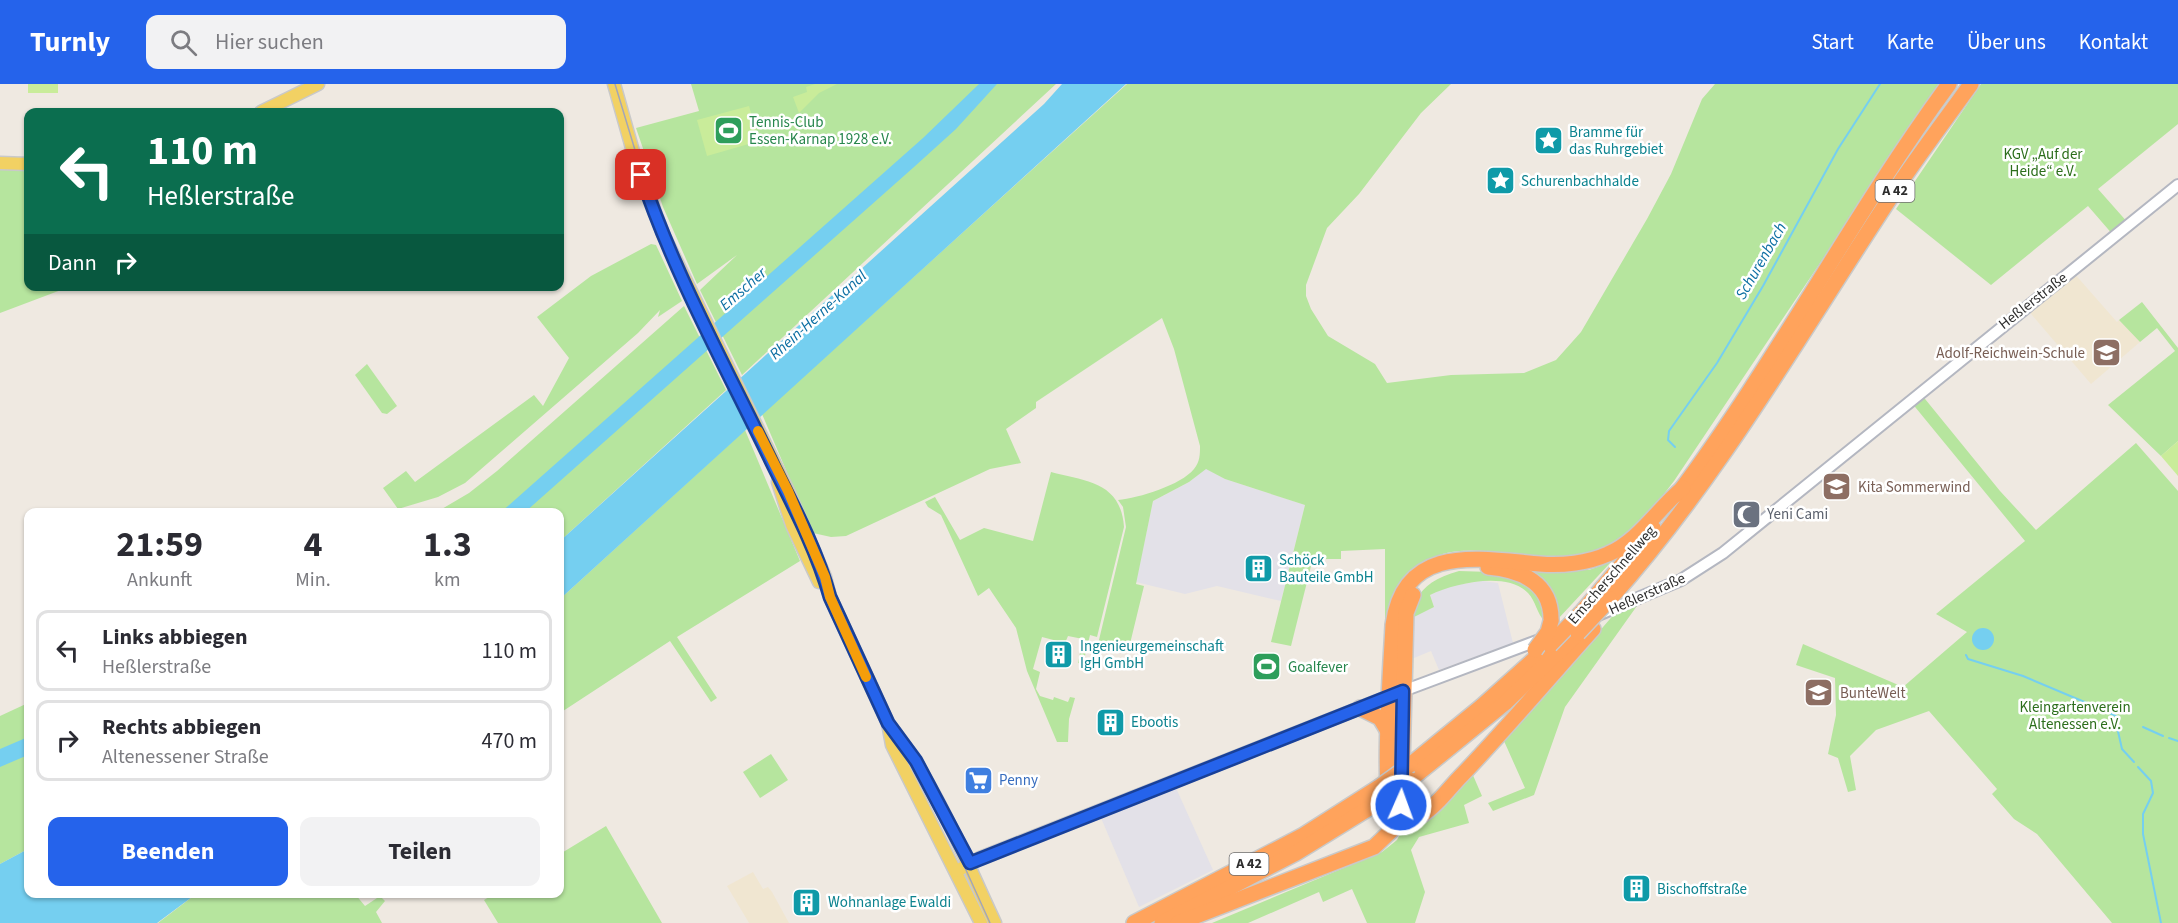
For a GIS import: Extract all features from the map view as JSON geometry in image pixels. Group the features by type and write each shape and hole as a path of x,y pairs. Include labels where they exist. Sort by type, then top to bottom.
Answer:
{"highway":[{"name":"Emscherschnellweg","path":"1410,772 1550,645 1581,613 1646,537 1683,488 1802,312 1895,164 1949,84"},
{"name":"Emscherschnellweg","path":"1162,923 1287,857 1379,794 1505,703 1585,631 1616,597 1668,531 1764,396 1903,179 1971,84"},
{"path":"1178,923 1374,847 1388,836 1399,817 1394,614 1404,592 1425,570 1460,558 1495,558 1542,565 1589,560 1609,554 1623,545 1683,488"},
{"path":"1482,706 1483,699 1535,650 1548,632 1551,611 1546,592 1529,577 1498,568 1473,566 1441,572 1424,583 1407,606 1389,733 1388,806 1399,817 1419,817 1432,807 1488,748 1585,631"},
{"path":"1360,708 1380,718 1389,733"},
{"name":"Emscherschnellweg","path":"1134,923 1379,794"}],"main road":[{"path":"269,108 318,84"},
{"path":"614,84 647,195 677,266 775,469 792,525 816,578 830,597 888,723 916,761 970,863 995,923"},
{"path":"0,163 24,164"},
{"name":"Heßlerstraße","path":"957,871 970,863 1396,694"},
{"path":"888,723 892,745 981,923"}],"street":[{"name":"Heßlerstraße","path":"1396,694 1535,642 1682,580 1707,564 2178,185"}],"shaded area":[{"path":"2073,272 2117,322 2119,320 2140,342 2091,384 2026,308"},
{"path":"1206,468 1225,479 1305,505 1281,601 1217,586 1185,594 1136,582 1153,501 1189,482"},
{"path":"1482,581 1498,583 1513,643 1439,670 1431,651 1414,658 1414,616 1434,607 1430,595 1449,586"},
{"path":"1176,788 1213,870 1139,907 1101,818"},
{"path":"753,872 763,889 768,887 772,892 789,923 749,923 727,886"}],"green space":[{"path":"28,84 58,84 58,93 28,93"},
{"path":"691,84 1056,84 742,375 700,290 737,255 697,284 663,207 636,128 699,111"},
{"path":"815,84 837,84 819,93 799,113 793,97 807,92 806,87"},
{"path":"1127,84 1451,84 1421,113 1359,194 1327,228 1306,285 1306,296 1311,309 1328,336 1375,364 1387,383 1451,375 1524,373 1556,360 1581,332 1647,219 1671,174 1702,99 1715,84 1940,84 1674,481 1637,525 1615,543 1589,556 1571,559 1479,551 1457,551 1438,556 1418,572 1385,635 1385,549 1341,551 1341,559 1323,559 1311,566 1291,646 1271,642 1305,505 1225,479 1206,469 1189,482 1153,501 1136,584 1144,586 1128,652 1098,644 1126,527 1123,507 1118,500 1148,494 1180,480 1194,469 1200,455 1200,446 1174,349 1162,318 1036,402 1036,408 1006,429 1021,463 990,469 846,536 831,537 813,533 762,414"},
{"name":"KGV „Auf der Heide“ e.V.","path":"1981,84 2178,84 2178,124 2098,189 2129,224 2114,236 2088,206 1991,285 1896,209"},
{"name":"Tennis-Club Essen-Karnap 1928 e.V.","path":"749,106 759,141 707,156 697,120"},
{"path":"0,163 24,165 24,291 58,291 0,313"},
{"path":"651,244 656,245 682,301 658,317 660,310 638,333 465,483 438,497 397,508 383,488 406,471 415,482 534,395 543,406 569,358 537,317 591,276"},
{"path":"2142,302 2178,348 2178,441 2161,456 2108,405 2175,351 2157,328 2140,342 2119,320"},
{"path":"684,306 726,390 564,537 564,508 444,508 469,493"},
{"path":"367,364 397,406 387,414 382,413 355,375"},
{"name":"Kleingartenverein Altenessen e.V.","path":"1921,394 2000,491 2036,530 2136,443 2178,491 2178,923 2112,923 2037,834 2014,819 1992,794 1997,789 1929,711 1876,730 1850,756 1856,790 1848,792 1838,758 1828,754 1836,715 1835,678 1796,665 1803,644 1903,687 1967,632 1936,614 2025,541 1911,402"},
{"path":"745,430 800,561 677,637 717,698 711,702 670,641 564,710 564,595"},
{"path":"2178,441 2178,476 2161,456"},
{"path":"1051,472 1089,481 1109,492 1121,512 1124,527 1097,637 1090,635 1083,664 1078,663 1083,639 1068,636 1065,643 1042,637 1033,669 1040,672 1036,689 1040,696 1053,700 1054,697 1068,702 1070,697 1075,698 1069,719 1068,742 1057,742 1027,671 1016,628 989,588 978,596 941,515 928,507 925,502 935,497 960,540 984,528 1033,541"},
{"path":"1611,562 1558,619 1556,602 1551,589 1527,570 1589,570"},
{"path":"1459,571 1491,572 1521,577 1541,591 1545,621 1528,593 1519,586 1507,582 1466,583 1430,595 1434,607 1414,617 1413,675 1409,672 1410,622 1418,597 1427,586"},
{"path":"1644,596 1565,707 1534,795 1493,811 1488,803 1525,788 1504,741 1623,604"},
{"path":"24,705 24,851 0,864 0,716"},
{"path":"771,754 788,780 760,798 743,772"},
{"path":"1472,773 1482,796 1464,805 1469,823 1419,837 1411,850 1425,892 1415,923 1367,923 1352,889 1323,902 1319,892 1248,923 1212,923 1382,852 1397,840 1403,828 1425,821"},
{"path":"606,826 662,923 498,923 484,900 487,898 564,898 564,852"},
{"path":"191,898 358,898 365,906 377,898 385,901 376,912 382,923 158,923"}],"water":[{"path":"979,84 997,84 956,129 530,508 506,508 923,138"},
{"name":"Rhein-Herne-Kanal","path":"1062,84 1126,84 564,595 564,537 1044,104"},
{"path":"1979,628 1987,628 1994,635 1994,643 1987,650 1979,650 1972,643 1972,635"},
{"path":"24,739 24,757 0,767 0,749"},
{"path":"24,851 24,898 191,898 157,923 0,923 0,864"}],"waterway":[{"name":"Schurenbach","path":"1675,447 1668,440 1669,431 1717,363 1763,286 1838,149 1880,84"},
{"path":"1966,655 1968,659 2023,676 2094,706"},
{"path":"2101,709 2118,717"},
{"path":"2117,727 2122,749 2134,762"},
{"path":"2143,727 2163,736"},
{"path":"2169,738 2178,741"},
{"path":"2138,767 2151,781 2153,793 2143,814 2143,834 2161,923"}],"tram line":[{"path":"615,84 645,183 668,239 768,449 828,589 889,722 942,817 990,923"}],"slow traffic":[{"path":"758,431 788,491 825,577 830,597 866,677"}],"place":[{"name":"Tennis-Club Essen-Karnap 1928 e.V.","path":"728,131"},
{"name":"Bramme für das Ruhrgebiet","path":"1548,141"},
{"name":"Schurenbachhalde","path":"1500,181"},
{"name":"Adolf-Reichwein-Schule","path":"2106,353"},
{"name":"Kita Sommerwind","path":"1837,487"},
{"name":"Yeni Cami","path":"1746,514"},
{"name":"Schöck Bauteile GmbH","path":"1258,569"},
{"name":"Ingenieurgemeinschaft IgH GmbH","path":"1059,655"},
{"name":"Goalfever","path":"1267,667"},
{"name":"BunteWelt","path":"1819,693"},
{"name":"Ebootis","path":"1110,722"},
{"name":"Penny","path":"978,780"},
{"name":"Bischoffstraße","path":"1636,889"},
{"name":"Wohnanlage Ewaldi","path":"807,902"}],"route":[{"path":"641,175 677,266 775,469 788,491 825,577 830,597 888,723 916,761 970,863 1403,691 1401,805"}],"water label":[{"name":"Emscher","path":"743,289"}]}
